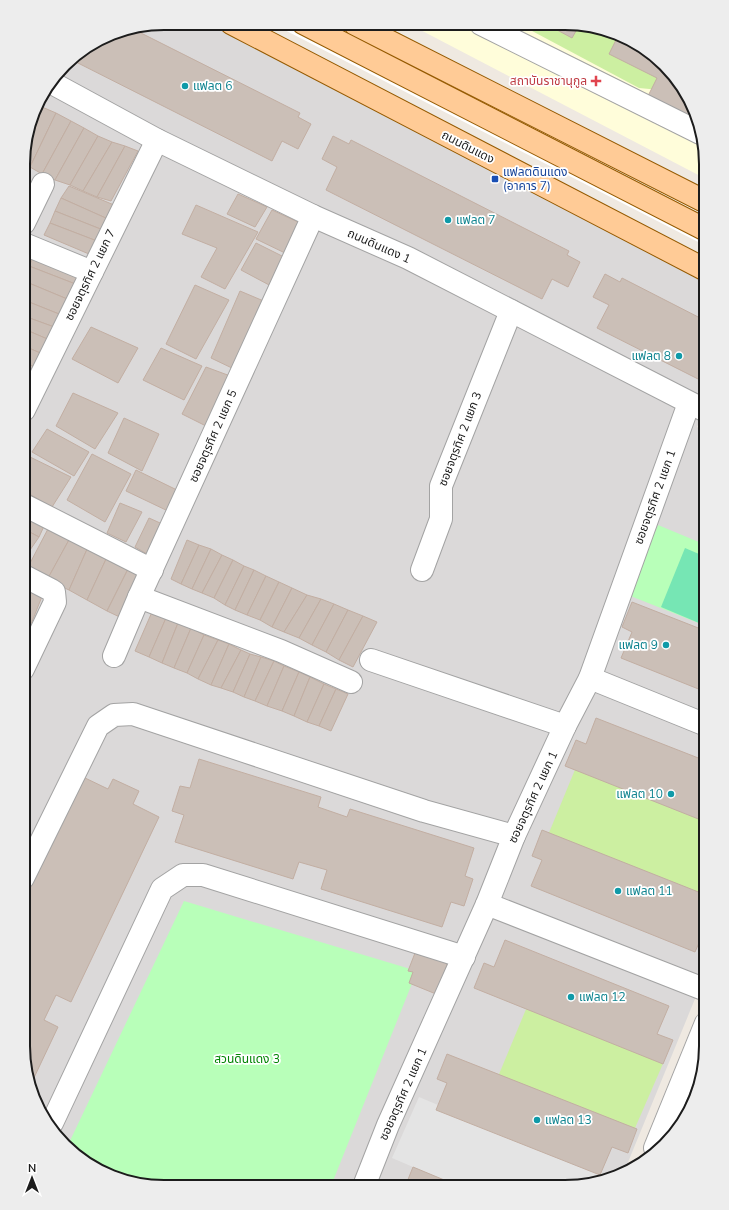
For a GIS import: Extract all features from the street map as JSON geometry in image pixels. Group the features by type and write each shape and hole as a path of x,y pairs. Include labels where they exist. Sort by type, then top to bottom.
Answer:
{"main road":[{"name":"ถนนดินแดง","path":"245,30 699,265"},
{"path":"317,30 699,226"},
{"path":"367,30 699,198"}],"street":[{"path":"492,30 694,130"},
{"name":"ถนนดินแดง 1","path":"56,85 157,140 313,216 408,258 698,407"},
{"name":"ซอยจตุรทิศ 2 แยก 7","path":"30,398 157,140"},
{"path":"30,211 43,184"},
{"name":"ซอยจตุรทิศ 2 แยก 5","path":"114,656 139,597 313,216"},
{"path":"30,246 92,272"},
{"name":"ซอยจตุรทิศ 2 แยก 3","path":"422,570 441,519 440,486 511,311"},
{"name":"ซอยจตุรทิศ 2 แยก 1","path":"366,1180 388,1125 488,904 514,836 565,726 590,678 698,407"},
{"path":"30,508 152,570"},
{"path":"30,579 54,592 56,602 30,656"},
{"path":"139,597 281,651 351,682"},
{"path":"371,660 565,726"},
{"path":"590,678 699,722"},
{"path":"30,864 98,726 114,715 133,714 424,811 514,836"},
{"path":"53,1121 162,889 183,875 203,875 464,957"},
{"path":"488,904 699,987"},
{"path":"657,1143 697,1064"}],"shaded area":[{"path":"155,30 220,30 699,276 699,423 697,427 699,428 699,989 627,1164 608,1173 591,1177 574,1180 146,1179 113,1170 82,1152 69,1141 48,1113 37,1089 31,1064 30,1046 30,164 31,146 37,121 48,97 69,69 97,48 121,37"},
{"name":"สถาบันราชานุกูล","path":"420,30 583,31 616,40 632,48 660,69 681,97 692,121 698,146 699,175"},
{"path":"419,1097 603,1174 574,1180 444,1180 392,1158"}],"green space":[{"path":"530,30 583,31 616,40 647,58 660,69 677,92 639,88"},
{"path":"658,525 699,542 699,623 628,595"},
{"path":"685,548 699,554 699,623 661,607"},
{"path":"579,760 699,808 699,901 546,840"},
{"name":"สวนดินแดง 3","path":"184,901 417,971 333,1180 146,1179 113,1170 97,1162 70,1142"},
{"path":"529,1002 665,1059 632,1135 497,1079"}],"pier":[{"path":"285,30 345,30 699,211 699,242"}],"building":[{"path":"557,30 576,31 572,38"},
{"name":"แฟลต 6","path":"140,33 300,113 298,117 311,124 298,149 282,141 272,161 77,62 97,48 113,40"},
{"path":"616,40 647,58 660,69 671,82 681,97 691,118 648,96 657,78 609,54"},
{"path":"43,107 56,113 30,167 31,146 40,113"},
{"path":"56,113 71,121 42,174 30,167"},
{"path":"71,121 84,128 55,180 42,174"},
{"path":"84,128 98,136 70,185 55,180"},
{"path":"98,136 112,142 83,191 70,185"},
{"name":"แฟลต 7","path":"333,136 349,144 351,140 569,251 567,255 580,262 568,287 552,279 542,299 326,190 337,167 322,159"},
{"path":"112,142 125,146 97,197 83,191"},
{"path":"125,146 138,151 111,201 97,197"},
{"path":"30,181 35,183 30,193"},
{"path":"69,186 114,205 108,219 61,198"},
{"path":"238,194 267,207 255,227 227,214"},
{"path":"61,198 108,219 103,230 55,211"},
{"path":"196,205 258,232 225,289 201,277 217,248 182,234"},
{"path":"272,210 300,223 285,253 256,239"},
{"path":"55,211 103,230 97,241 50,223"},
{"path":"50,223 97,241 89,254 44,235"},
{"path":"256,243 286,258 271,286 241,270"},
{"path":"35,254 85,273 78,285 30,266"},
{"path":"30,266 78,285 72,301 30,284"},
{"name":"แฟลต 8","path":"605,274 620,282 622,278 699,317 699,379 597,328 609,305 593,297"},
{"path":"30,284 72,301 64,316 30,302"},
{"path":"195,285 229,300 196,359 166,344"},
{"path":"240,291 266,302 234,369 211,358"},
{"path":"30,302 64,316 57,328 30,318"},
{"path":"30,318 57,328 52,341 30,332"},
{"path":"91,327 138,348 118,383 72,359"},
{"path":"30,332 52,341 45,355 30,349"},
{"path":"161,348 202,366 184,400 143,380"},
{"path":"30,349 45,355 39,369 30,365"},
{"path":"30,365 39,369 34,380 30,378"},
{"path":"206,367 233,377 206,426 182,414"},
{"path":"73,393 118,413 95,449 56,426"},
{"path":"124,418 159,434 142,471 108,453"},
{"path":"47,429 89,452 74,476 32,452"},
{"path":"92,454 131,474 105,522 67,500"},
{"path":"30,457 71,477 52,507 30,494"},
{"path":"136,470 179,491 168,511 126,491"},
{"path":"120,503 142,512 126,542 107,533"},
{"path":"30,515 45,524 39,537 30,532"},
{"path":"149,518 169,527 154,558 135,547"},
{"path":"49,527 70,538 47,580 30,568 30,563"},
{"path":"30,532 39,537 30,550"},
{"path":"70,538 88,547 69,590 47,580"},
{"path":"187,540 199,545 181,584 171,579"},
{"path":"199,545 211,549 192,589 181,584"},
{"path":"88,547 107,557 87,600 69,590"},
{"path":"211,549 222,555 202,593 192,589"},
{"path":"222,555 233,560 214,598 202,593"},
{"path":"107,557 129,567 107,611 87,600"},
{"path":"233,560 244,566 225,605 214,598"},
{"path":"244,566 254,570 235,610 225,605"},
{"path":"129,567 146,576 126,620 107,611"},
{"path":"254,570 266,576 247,615 235,610"},
{"path":"266,576 279,582 260,620 247,615"},
{"path":"279,582 292,588 272,627 260,620"},
{"path":"30,587 43,594 30,626"},
{"path":"292,588 307,595 284,632 272,627"},
{"path":"307,595 321,599 299,638 284,632"},
{"path":"321,599 334,604 312,645 299,638"},
{"name":"แฟลต 9","path":"632,602 699,628 699,689 621,658 632,632 622,627"},
{"path":"334,604 348,610 326,652 312,645"},
{"path":"348,610 363,616 339,660 326,652"},
{"path":"152,612 166,618 149,657 135,651"},
{"path":"363,616 377,622 353,667 339,660"},
{"path":"166,618 178,623 162,663 149,657"},
{"path":"178,623 191,628 174,668 162,663"},
{"path":"191,628 204,635 187,673 174,668"},
{"path":"204,635 218,640 198,679 187,673"},
{"path":"218,640 229,644 211,685 198,679"},
{"path":"229,644 241,650 221,688 211,685"},
{"path":"241,650 250,654 233,692 221,688"},
{"path":"250,654 261,657 244,697 233,692"},
{"path":"261,657 274,661 255,701 244,697"},
{"path":"274,661 284,666 267,706 255,701"},
{"path":"284,666 299,672 282,711 267,706"},
{"path":"299,672 310,677 294,716 282,711"},
{"path":"310,677 324,684 307,722 294,716"},
{"path":"324,684 336,689 319,726 307,722"},
{"path":"336,689 348,694 331,731 319,726"},
{"name":"แฟลต 10","path":"596,718 699,758 699,819 565,766 576,740 586,744"},
{"path":"199,759 321,797 318,807 347,817 350,809 474,848 465,876 473,879 464,906 451,902 442,927 321,889 327,870 299,862 293,879 175,842 184,815 172,811 180,786 190,788"},
{"path":"83,777 108,789 113,779 139,791 133,804 159,817 71,1002 56,995 44,1020 58,1027 34,1077 31,1064 30,1046 30,888"},
{"name":"แฟลต 11","path":"542,830 699,892 699,943 695,952 531,886 542,860 532,856"},
{"name":"แฟลต 12","path":"505,940 669,1006 657,1034 673,1040 663,1064 474,988 484,963 494,967"},
{"path":"415,953 444,961 447,965 436,994 409,983 413,972 408,971"},
{"name":"แฟลต 13","path":"447,1054 637,1129 628,1153 612,1147 600,1175 436,1110 447,1083 437,1079"},
{"path":"413,1167 444,1180 408,1180"}],"place":[{"name":"สถาบันราชานุกูล","path":"596,81"},
{"name":"แฟลต 6","path":"185,86"},
{"name":"แฟลตดินแดง (อาคาร 7)","path":"495,179"},
{"name":"แฟลต 7","path":"448,220"},
{"name":"แฟลต 8","path":"679,356"},
{"name":"แฟลต 9","path":"666,645"},
{"name":"แฟลต 10","path":"671,794"},
{"name":"แฟลต 11","path":"618,891"},
{"name":"แฟลต 12","path":"571,997"},
{"name":"แฟลต 13","path":"537,1120"}]}
